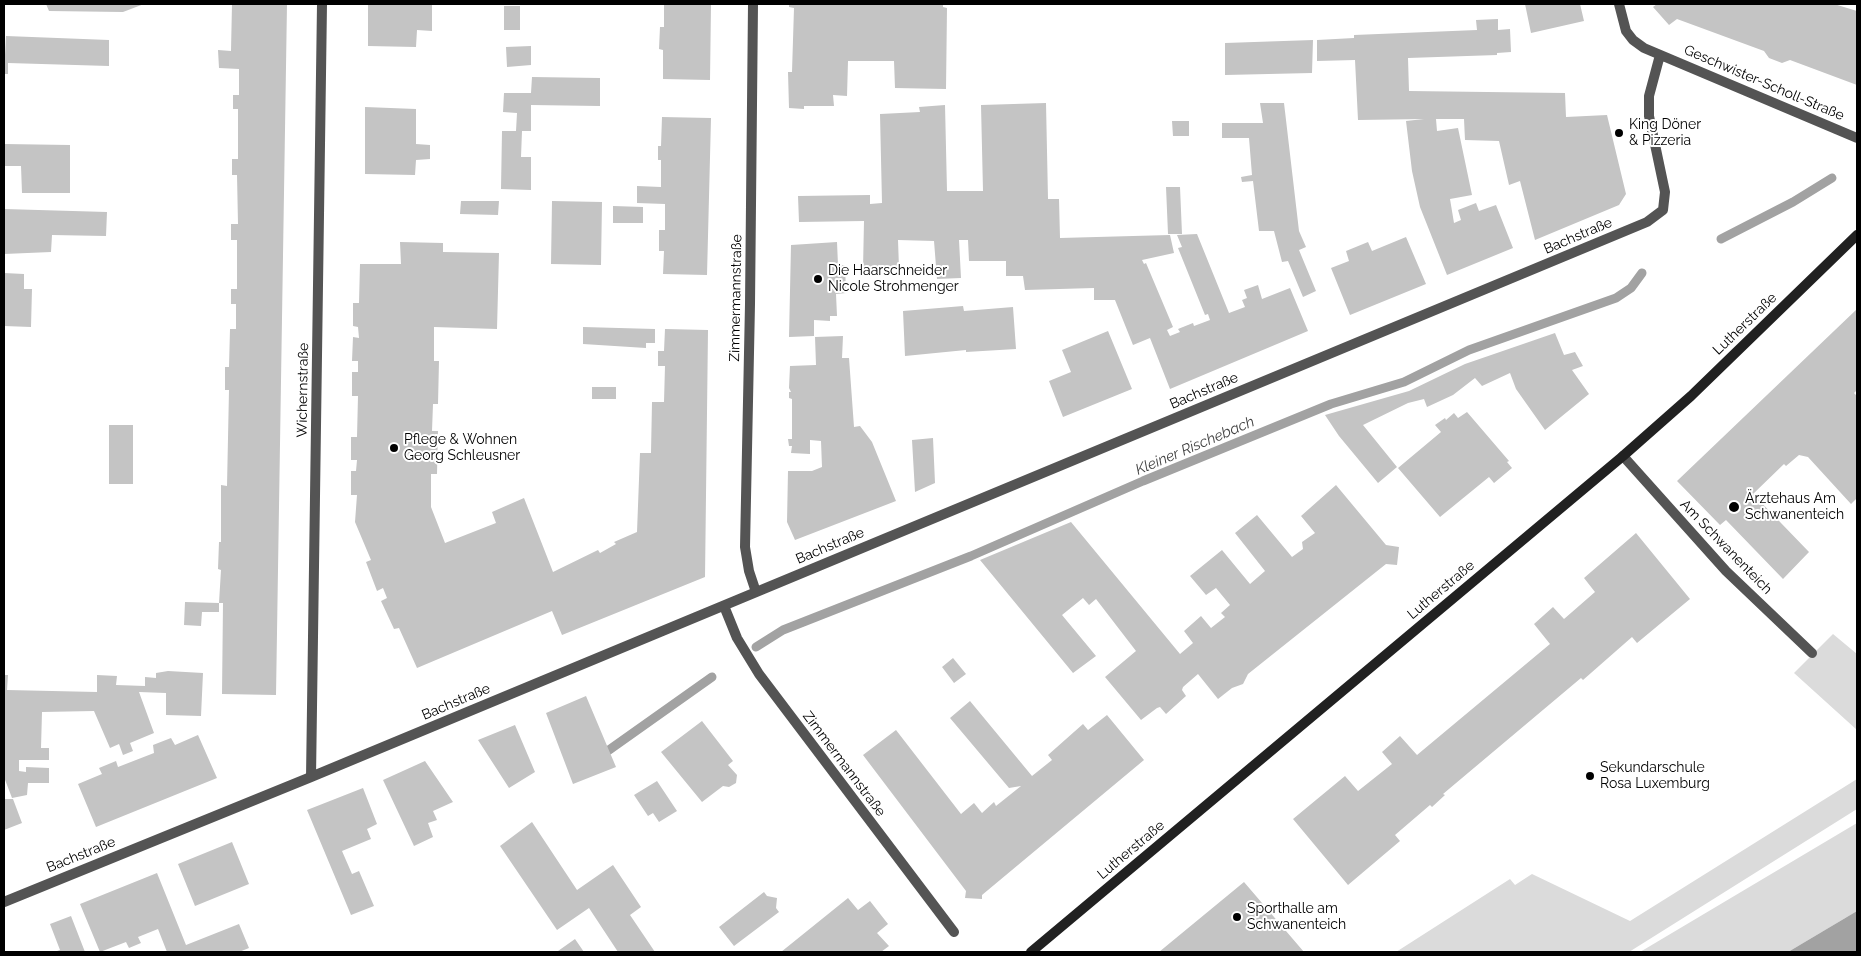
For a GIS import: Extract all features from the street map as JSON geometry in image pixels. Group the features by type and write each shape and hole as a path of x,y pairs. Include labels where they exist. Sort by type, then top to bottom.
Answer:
{"street":[{"name":"Wichernstraße","path":"311,777 322,4"},
{"name":"Zimmermannstraße","path":"753,4 745,547 749,571 756,592"},
{"name":"Geschwister-Scholl-Straße","path":"1618,4 1626,31 1633,40 1644,48 1857,138"},
{"name":"Bachstraße","path":"4,902 311,777 1647,222 1663,210 1665,192 1649,116 1649,96 1660,54"},
{"name":"Lutherstraße","path":"1031,952 1623,456 1691,396 1857,235"},
{"name":"Am Schwanenteich","path":"1623,456 1726,571 1812,653"},
{"name":"Zimmermannstraße","path":"724,606 737,638 759,674 954,932"}],"shaded area":[{"path":"1833,634 1857,654 1857,730 1794,673"},
{"path":"1857,779 1857,809 1629,952 1396,952 1510,879 1515,885 1532,874 1630,921"},
{"path":"1857,823 1857,911 1788,952 1640,952"},
{"path":"1857,911 1857,952 1788,952"}],"building":[{"path":"46,4 144,4 123,12 49,11"},
{"path":"232,4 287,4 276,695 222,694 223,603 219,603 221,570 218,569 219,542 221,542 221,485 227,486 229,390 225,390 225,367 229,367 230,329 236,329 236,304 231,304 231,289 237,289 237,240 231,240 231,224 238,224 237,175 232,175 232,159 238,159 238,109 233,109 233,95 239,95 239,69 219,68 218,50 231,51"},
{"path":"368,4 432,4 432,31 417,30 416,47 368,46"},
{"path":"664,4 711,4 710,80 663,79 663,50 659,49 660,27 664,27"},
{"path":"789,4 943,4 943,7 947,8 946,89 895,88 894,61 848,61 847,96 833,95 834,106 804,106 804,109 789,108 788,72 792,72 794,8 789,7"},
{"path":"1525,4 1580,4 1584,21 1531,33"},
{"path":"1657,4 1834,4 1857,11 1857,85 1790,60 1782,63 1769,58 1764,51 1677,19 1669,25 1653,7"},
{"path":"504,6 520,6 520,30 504,30"},
{"path":"1498,19 1498,30 1510,29 1511,52 1497,53 1497,55 1408,58 1409,91 1565,93 1566,117 1607,115 1626,194 1619,205 1535,240 1520,181 1509,185 1499,141 1465,140 1464,119 1436,119 1437,131 1458,128 1472,195 1450,199 1454,223 1461,220 1458,210 1476,203 1479,211 1496,205 1513,248 1447,275 1420,207 1412,171 1406,121 1424,119 1358,120 1355,60 1317,61 1317,40 1354,38 1354,35 1477,30 1476,20"},
{"path":"6,36 109,40 109,66 8,63 8,74 4,74"},
{"path":"1313,40 1312,73 1225,75 1225,43"},
{"path":"531,46 531,65 507,67 506,47"},
{"path":"532,77 600,78 600,106 531,105 531,131 522,131 521,157 531,157 531,190 501,189 502,131 516,131 517,113 503,112 504,93 531,93"},
{"path":"1046,103 1048,199 1059,199 1060,238 1170,235 1174,253 1142,260 1144,264 1146,263 1173,327 1167,330 1170,336 1180,332 1178,329 1193,323 1194,326 1210,320 1208,314 1205,315 1178,248 1182,247 1177,235 1197,234 1229,313 1245,307 1242,300 1247,298 1244,290 1258,285 1262,299 1290,288 1308,331 1170,389 1150,338 1133,345 1115,300 1094,300 1094,288 1025,290 1023,276 1006,276 1006,261 969,261 968,240 959,240 961,278 937,279 934,241 898,240 899,268 863,269 864,221 799,222 798,196 870,195 870,204 882,203 880,114 920,112 919,107 945,105 947,191 983,191 981,105"},
{"path":"1260,103 1284,103 1299,231 1306,247 1299,250 1316,291 1303,297 1288,261 1282,262 1274,231 1259,231 1253,181 1242,182 1241,177 1252,175 1249,138 1222,138 1222,123 1263,123"},
{"path":"365,107 416,109 416,144 430,145 430,159 416,160 415,175 365,174"},
{"path":"662,117 711,118 707,275 663,274 664,251 659,251 659,230 665,230 665,204 637,203 637,186 661,187 661,160 658,160 658,146 661,146"},
{"path":"1172,121 1189,121 1189,136 1173,136"},
{"path":"4,144 70,145 70,193 22,193 21,166 4,166"},
{"path":"1166,187 1180,187 1182,234 1168,234"},
{"path":"461,201 499,201 498,215 460,214"},
{"path":"552,201 602,202 601,265 551,264"},
{"path":"613,206 643,207 643,223 613,223"},
{"path":"4,209 107,212 106,236 52,235 51,252 4,254"},
{"path":"1406,237 1426,284 1350,315 1331,268 1349,261 1346,251 1368,242 1372,251"},
{"name":"Pflege & Wohnen Georg Schleusner","path":"400,242 443,243 443,252 499,253 497,329 434,327 434,361 439,361 438,404 433,404 432,431 438,431 437,474 431,474 431,507 445,543 496,523 492,512 524,498 553,572 598,550 600,553 616,544 614,542 637,532 640,453 651,453 652,402 664,402 665,366 658,366 658,351 664,351 665,329 708,330 705,577 562,635 552,611 417,668 399,628 394,629 381,601 387,598 383,588 377,591 366,562 371,560 355,522 357,495 351,495 351,471 356,471 357,460 351,460 351,437 357,437 358,396 352,396 352,372 358,372 358,361 352,361 353,337 359,338 358,327 353,326 353,303 359,303 360,264 401,264"},
{"name":"Die Haarschneider Nicole Strohmenger","path":"837,242 838,265 845,265 846,293 836,294 837,316 830,316 830,321 814,320 814,336 789,337 791,245"},
{"path":"4,273 24,274 24,289 32,289 31,327 4,326"},
{"path":"963,306 964,311 1013,307 1016,349 966,352 966,350 905,356 903,311"},
{"path":"1857,309 1857,390 1854,393 1857,396 1857,498 1851,504 1808,457 1799,455 1786,466 1784,464 1753,494 1809,552 1783,579 1726,520 1720,525 1677,481"},
{"path":"583,327 655,329 655,343 646,343 646,348 583,344"},
{"path":"1108,331 1132,389 1063,417 1049,381 1071,372 1062,350"},
{"path":"1555,333 1564,355 1575,352 1583,366 1572,370 1589,394 1545,430 1516,389 1510,373 1482,386 1475,378 1453,395 1427,407 1424,399 1408,403 1363,425 1397,467 1378,483 1339,436 1325,415 1409,391 1465,364"},
{"path":"843,336 842,358 849,358 854,427 860,426 872,442 896,501 795,540 787,522 788,471 812,471 822,467 821,441 810,440 810,454 791,453 792,446 789,446 788,439 792,439 792,399 789,398 789,392 791,392 789,388 790,366 816,365 815,337"},
{"path":"592,387 616,387 616,399 592,399"},
{"path":"1467,412 1509,461 1507,462 1512,468 1494,483 1489,477 1440,517 1398,468 1441,432 1435,425 1445,418 1446,420 1454,413 1458,418"},
{"path":"109,425 133,425 133,484 109,484"},
{"path":"933,438 935,483 915,492 912,440"},
{"path":"1336,485 1386,545 1399,547 1397,565 1386,564 1248,674 1243,684 1232,688 1218,699 1198,674 1183,687 1182,690 1186,696 1166,714 1160,707 1141,720 1105,677 1136,651 1096,599 1089,605 1083,598 1062,615 1096,656 1073,673 980,560 1071,522 1180,654 1193,643 1184,631 1201,616 1211,628 1225,617 1221,613 1230,605 1216,588 1206,595 1190,576 1222,550 1250,584 1265,571 1235,533 1257,515 1292,557 1303,549 1302,542 1315,533 1301,516"},
{"path":"1636,533 1690,599 1637,643 1632,637 1583,680 1581,678 1443,794 1445,795 1432,807 1430,805 1395,835 1400,841 1348,885 1293,819 1345,776 1358,791 1392,764 1382,752 1400,736 1417,755 1550,644 1534,624 1553,607 1564,619 1595,592 1584,578"},
{"path":"185,602 219,603 219,612 202,612 201,626 184,625"},
{"path":"953,658 966,674 954,683 942,667"},
{"path":"168,671 203,673 201,716 166,715 166,693 139,692 154,733 130,743 133,751 123,755 119,744 110,748 94,711 42,712 41,748 49,748 49,760 19,760 19,771 26,772 26,767 49,768 49,783 28,783 27,795 12,798 4,777 4,675 8,675 7,690 97,692 97,675 117,676 116,685 145,686 145,677 156,678 156,673"},
{"path":"586,696 616,767 573,784 546,713"},
{"path":"970,701 1032,776 1052,760 1048,755 1083,724 1088,730 1107,715 1144,760 982,895 982,899 965,898 966,891 863,755 896,730 961,814 974,803 982,813 994,802 996,806 1021,786 1009,788 950,718"},
{"path":"702,721 733,761 728,765 737,775 736,783 729,787 723,786 702,802 661,752"},
{"path":"515,725 535,772 509,788 478,740"},
{"path":"198,735 217,778 96,827 78,784 102,774 99,768 116,761 118,767 154,753 153,745 171,738 175,745"},
{"path":"425,761 453,802 433,811 437,820 428,823 433,837 414,846 383,780"},
{"path":"657,781 677,811 659,822 653,813 648,816 634,795"},
{"path":"363,788 377,824 367,829 371,839 342,851 352,874 359,871 374,906 351,915 307,810"},
{"path":"4,799 13,799 22,823 4,830"},
{"path":"532,822 577,890 613,865 641,907 630,915 655,952 618,952 589,908 557,930 500,846"},
{"path":"232,842 249,884 195,906 178,864"},
{"path":"157,873 186,945 239,924 249,948 239,952 167,952 158,929 138,937 141,943 129,948 126,942 100,952 80,904"},
{"name":"Sporthalle am Schwanenteich","path":"1244,882 1304,952 1159,952"},
{"path":"764,892 767,896 777,898 776,908 779,912 734,946 719,927"},
{"path":"848,898 858,910 870,901 888,924 877,933 889,946 881,952 781,952"},
{"path":"71,916 85,952 54,952 60,950 50,924"},
{"path":"575,939 584,952 558,951"}],"waterway":[{"name":"Kleiner Rischebach","path":"1721,239 1793,202 1832,178"},
{"name":"Kleiner Rischebach","path":"756,647 783,630 971,556 1143,481 1331,404 1404,382 1469,350 1616,298 1631,288 1642,273"},
{"name":"Kleiner Rischebach","path":"609,750 712,677"}],"place":[{"name":"King Döner & Pizzeria","path":"1619,133"},
{"name":"Die Haarschneider Nicole Strohmenger","path":"818,279"},
{"name":"Pflege & Wohnen Georg Schleusner","path":"394,448"},
{"name":"Ärztehaus Am Schwanenteich","path":"1734,507"},
{"name":"Sekundarschule Rosa Luxemburg","path":"1590,776"},
{"name":"Sporthalle am Schwanenteich","path":"1237,917"}]}
